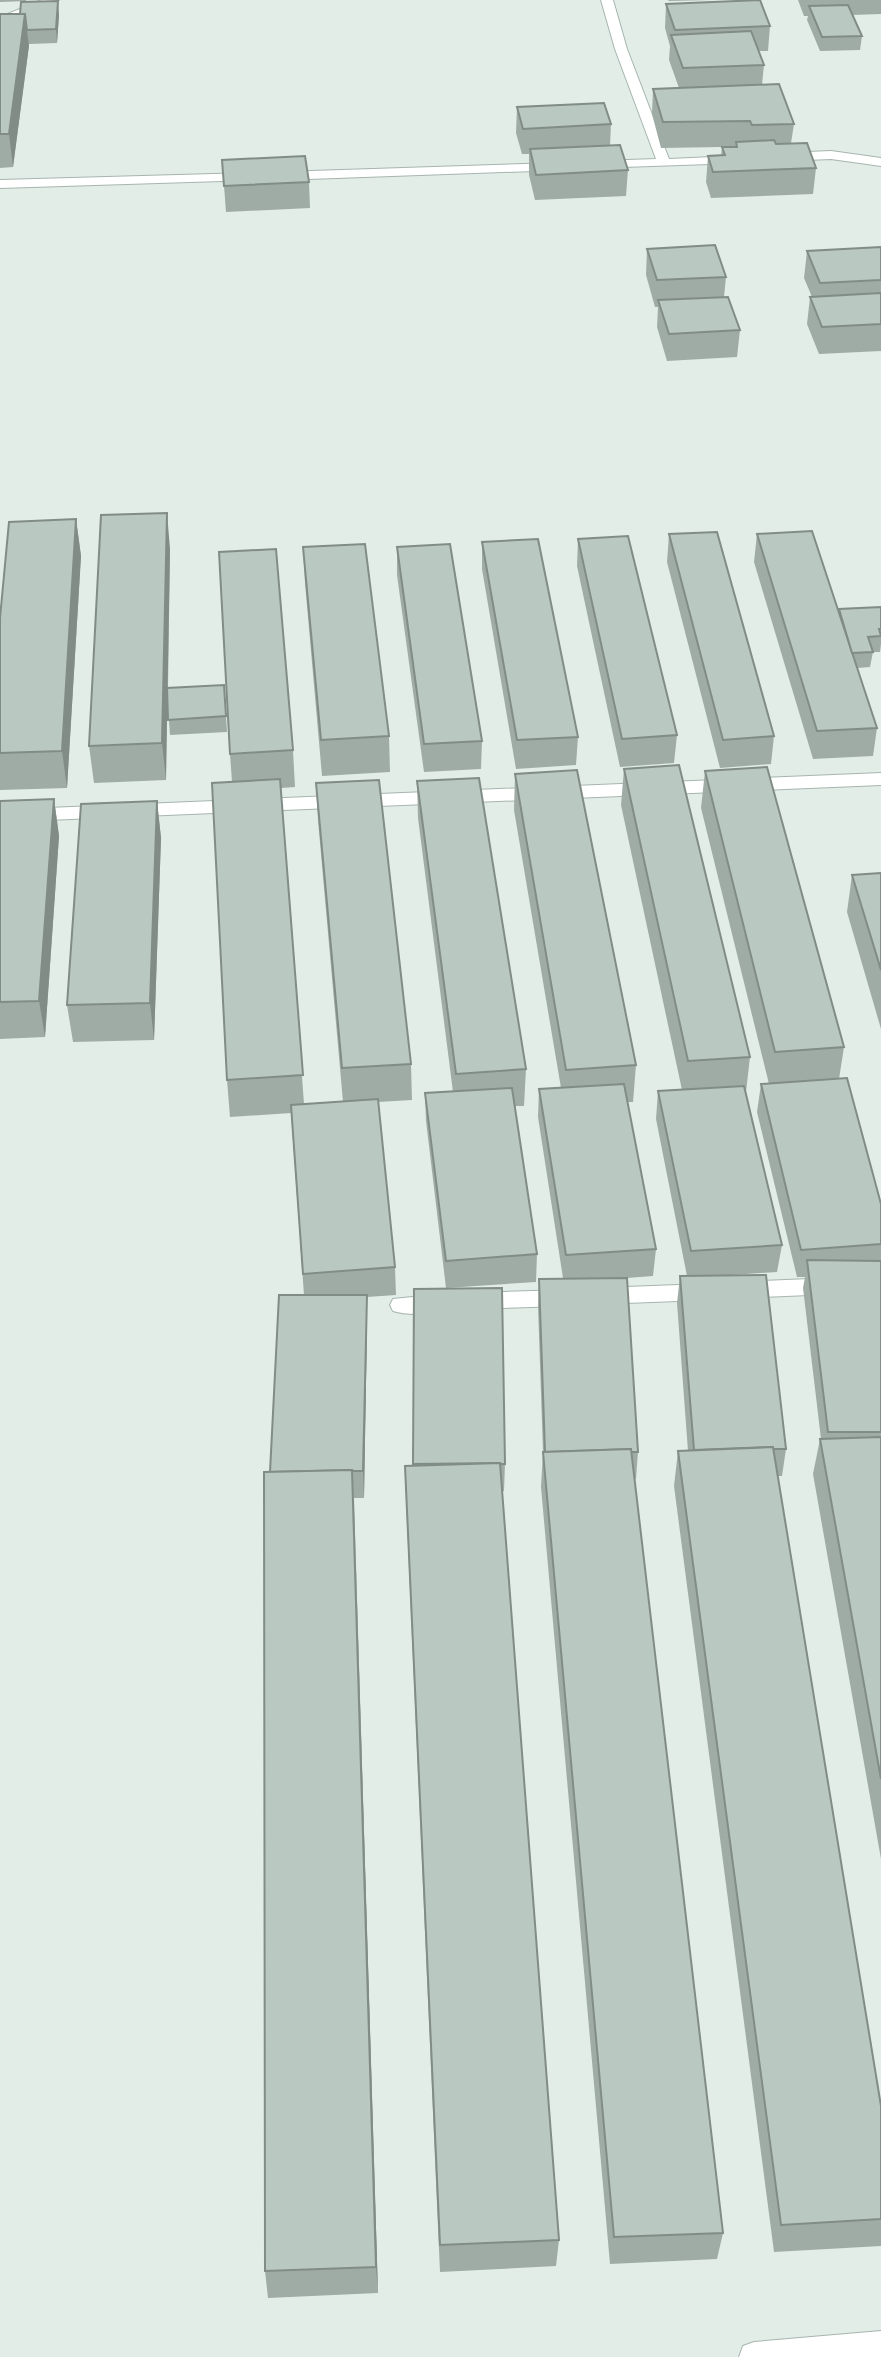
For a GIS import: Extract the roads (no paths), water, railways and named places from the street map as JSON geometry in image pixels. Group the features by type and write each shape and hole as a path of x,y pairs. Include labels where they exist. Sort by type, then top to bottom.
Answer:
{"street":[{"path":"0,22 53,0"},
{"path":"607,0 621,50 664,163"},
{"path":"775,158 831,155 881,162"},
{"path":"0,184 747,159"},
{"path":"0,816 881,779"},
{"path":"401,1304 881,1284"},
{"path":"754,2357 881,2346"}]}
